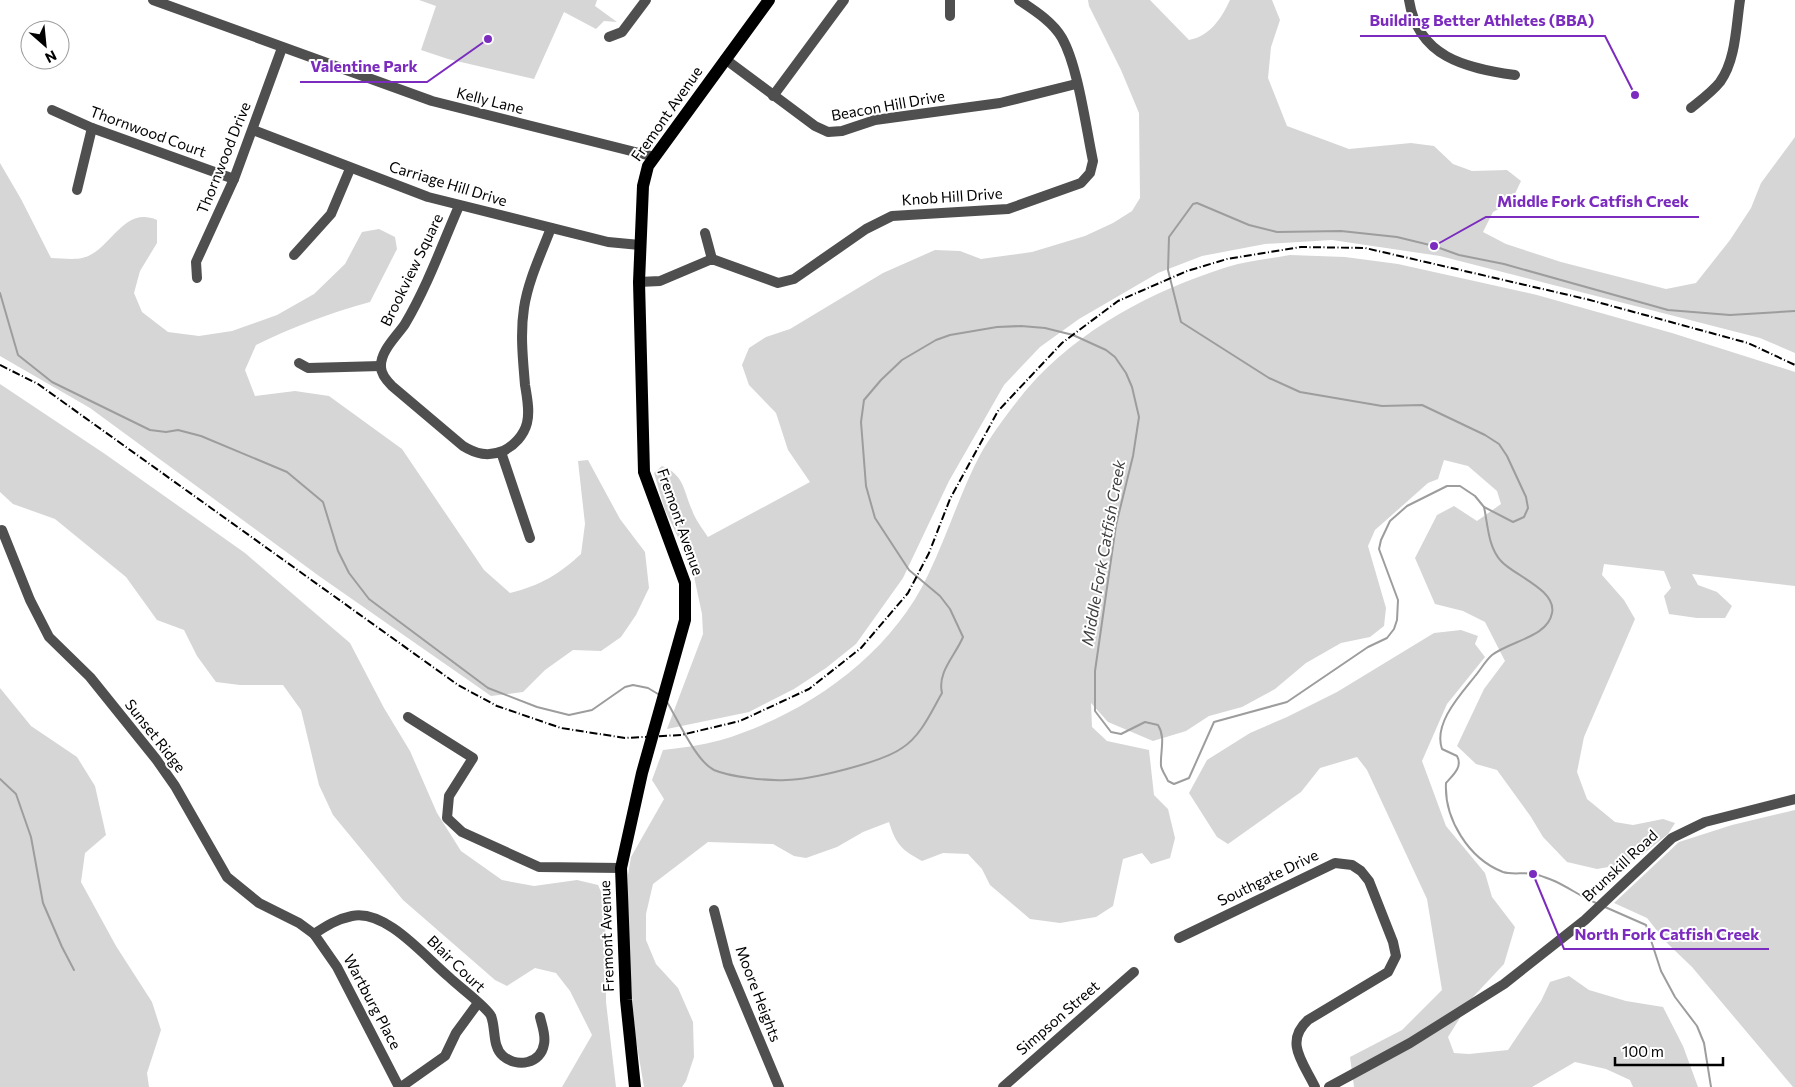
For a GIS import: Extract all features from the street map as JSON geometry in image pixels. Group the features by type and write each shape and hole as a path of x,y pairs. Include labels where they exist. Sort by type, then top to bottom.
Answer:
{"main road":[{"name":"Fremont Avenue","path":"635,1087 626,1000 621,868 642,773 685,620 685,583 644,472 639,282 644,175 725,59 769,0"}],"street":[{"name":"Kelly Lane","path":"153,0 439,104 655,157"},
{"path":"609,37 622,32 646,0"},
{"path":"773,96 844,0"},
{"path":"950,0 950,16"},
{"name":"Knob Hill Drive","path":"712,259 778,283 794,279 866,228 892,216 1008,209 1080,183 1090,173 1093,161 1070,59 1062,37 1039,14 1019,0"},
{"path":"1409,0 1412,18 1421,35 1435,49 1465,66 1515,75"},
{"path":"1691,108 1715,88 1726,71 1731,58 1740,0"},
{"name":"Thornwood Drive","path":"197,278 196,262 234,179 282,48"},
{"name":"Beacon Hill Drive","path":"725,59 815,126 828,132 842,131 876,120 1000,103 1076,84"},
{"name":"Thornwood Court","path":"52,110 92,128 234,179"},
{"path":"77,190 92,128"},
{"name":"Carriage Hill Drive","path":"253,130 350,169 460,206 608,242 640,245"},
{"path":"294,255 331,214 350,169"},
{"name":"Brookview Square","path":"381,366 387,348 402,329 416,303 460,206"},
{"path":"299,363 308,368 381,366 383,374 392,386 463,446 484,455 501,452 516,443 527,424 528,408 522,338 524,309 527,293 550,228"},
{"path":"639,282 660,281 712,259 705,233"},
{"path":"501,452 530,538"},
{"name":"Sunset Ridge","path":"2,530 43,628 57,646 90,677 156,759 174,786 227,877 259,903 299,923 314,934"},
{"path":"408,717 473,758 449,796 447,818 462,832 539,867 621,868"},
{"name":"Brunskill Road","path":"1329,1087 1410,1043 1504,984 1585,920 1612,892 1672,838 1705,822 1795,799"},
{"name":"Southgate Drive","path":"1179,938 1335,863 1352,865 1361,871 1372,890 1394,942 1396,956 1388,972 1308,1020 1298,1029 1295,1038 1296,1048 1315,1087"},
{"name":"Moore Heights","path":"714,910 728,965 779,1087"},
{"name":"Blair Court","path":"314,934 334,921 354,915 380,920 421,950 478,1003 456,1033 445,1056 400,1087"},
{"name":"Wartburg Place","path":"314,934 337,967 400,1087"},
{"name":"Simpson Street","path":"1003,1087 1134,972"},
{"path":"478,1003 491,1015 498,1048 502,1055 521,1064 532,1061 544,1046 545,1037 540,1018"}],"shaded area":[{"path":"419,0 597,0 595,6 617,22 604,21 596,29 564,12 534,79 448,59 421,50 436,6"},
{"path":"1088,0 1150,0 1189,40 1209,31 1223,14 1230,0 1272,0 1280,20 1271,47 1268,78 1287,126 1349,149 1411,143 1434,146 1453,164 1472,171 1507,170 1521,181 1511,202 1493,212 1483,232 1506,244 1561,262 1666,289 1696,283 1730,240 1751,208 1761,183 1795,137 1795,353 1760,338 1440,256 1332,240 1265,244 1202,256 1158,273 1079,319 1040,347 1004,385 949,481 903,578 856,644 826,668 794,689 749,712 667,729 703,634 702,614 692,567 665,510 654,473 662,466 679,478 695,517 708,537 810,482 788,450 776,413 749,385 742,365 749,348 766,337 790,329 883,273 935,250 960,251 981,259 1032,252 1085,236 1113,223 1132,211 1140,198 1139,113 1121,70 1089,6"},
{"path":"0,163 51,258 82,258 92,254 117,231 135,219 145,217 157,220 157,243 140,271 134,293 142,312 168,332 199,336 232,331 277,315 314,294 345,264 362,232 379,229 395,237 397,249 370,302 312,321 256,345 245,370 255,396 295,391 329,396 402,449 484,570 510,593 548,578 565,568 581,554 585,524 578,461 588,460 620,519 645,552 649,588 636,615 621,637 601,651 573,650 545,670 523,692 491,696 319,576 90,408 0,356"},
{"path":"1290,255 1345,257 1398,264 1537,295 1672,333 1795,372 1795,586 1692,574 1698,585 1717,592 1732,606 1725,618 1697,618 1669,614 1664,596 1671,588 1664,571 1604,564 1602,575 1624,600 1635,619 1584,737 1577,772 1587,799 1615,822 1633,825 1663,819 1675,823 1668,834 1642,855 1620,865 1597,869 1567,862 1543,837 1497,770 1476,764 1457,746 1484,689 1505,661 1485,622 1463,611 1435,604 1415,558 1437,515 1454,506 1477,521 1501,504 1497,491 1468,466 1444,460 1438,479 1428,483 1375,530 1368,546 1386,608 1384,626 1370,637 1341,643 1306,663 1275,689 1242,707 1209,716 1186,731 1153,741 1108,722 1091,703 1092,727 1107,741 1149,750 1154,795 1168,809 1175,838 1170,858 1151,864 1142,853 1123,859 1113,906 1096,917 1060,923 1030,919 990,885 982,869 968,854 943,853 922,861 909,854 897,842 889,822 863,832 837,847 806,858 794,856 773,844 708,842 653,884 646,914 646,940 656,964 678,988 693,1022 694,1057 682,1087 644,1087 635,1034 627,932 628,875 631,857 664,799 652,780 663,750 721,740 783,715 813,698 842,678 868,656 912,604 928,575 973,469 990,439 1027,389 1070,348 1118,314 1171,288 1227,267"},
{"path":"0,384 105,454 245,553 350,643 384,708 410,751 437,813 461,851 502,880 534,886 577,880 598,885 605,901 606,1002 616,1087 562,1087 592,1035 570,991 556,973 535,968 507,986 495,980 403,900 333,815 319,785 301,710 283,685 240,685 216,682 197,656 184,630 157,620 126,577 55,519 13,504 0,492"},
{"path":"1461,630 1478,636 1475,644 1485,657 1447,704 1422,761 1446,826 1485,873 1492,897 1515,927 1504,964 1473,997 1448,1037 1454,1053 1469,1054 1508,1050 1541,1001 1550,982 1569,976 1589,990 1626,1001 1663,1007 1683,1046 1698,1087 1633,1087 1630,1080 1606,1069 1575,1062 1532,1087 1354,1087 1350,1057 1402,1030 1442,990 1427,899 1367,770 1357,757 1320,768 1301,792 1228,844 1217,837 1189,793 1207,760 1250,733 1337,692 1434,633"},
{"path":"0,688 31,726 77,757 95,786 106,835 85,853 81,882 116,946 152,1002 161,1030 147,1073 149,1087 0,1087"},
{"path":"1795,810 1795,1087 1793,1087 1692,967 1666,942 1647,918 1614,903 1679,842 1732,825"}],"waterway":[{"name":"Middle Fork Catfish Creek","path":"667,702 694,749 707,765 714,770 729,775 749,778 797,779 846,769 893,753 915,737 930,716 942,693 941,685 944,671 963,637 950,609 940,596 909,570 875,518 866,486 861,422 864,400 881,380 902,360 936,340 950,335 997,327 1045,328 1073,335 1106,350 1115,357 1126,373 1132,387 1139,417 1133,456 1116,525 1095,671 1095,711 1111,732 1121,734 1145,722 1158,725 1162,735 1162,768 1168,781 1174,784 1189,778 1214,722 1287,702 1368,647 1387,638 1394,629 1397,620 1398,600 1379,549 1390,521 1407,506 1447,486 1460,486 1475,496 1484,507 1513,522 1524,517 1528,508 1526,497 1507,456 1499,444 1485,435 1422,405 1382,406 1300,392 1269,378 1181,322 1168,270 1169,237 1193,204 1197,203 1249,225 1277,232 1341,231 1397,237 1434,246 1459,255 1504,264 1668,310 1730,315 1795,311"},
{"name":"Middle Fork Catfish Creek","path":"0,293 18,355 52,382 150,430 166,432 178,430 201,436 287,472 323,502 338,551 349,573 369,599 488,688 537,707 569,715 592,710 625,687 633,685 648,688 658,694"},
{"path":"1484,507 1493,549 1501,561 1548,597 1552,605 1552,613 1549,621 1536,633 1492,655 1450,709 1441,729 1440,739 1442,749 1457,756 1459,760 1456,771 1446,783 1446,797 1449,810 1454,824 1469,848 1491,866 1507,873 1530,873 1541,876 1558,882 1596,903"},
{"path":"0,779 16,794 31,837 43,903 74,970"},
{"path":"1605,907 1646,925 1661,971 1675,997 1697,1026 1704,1043 1711,1087"}],"railway":[{"path":"0,365 38,384 458,685 497,706 561,728 625,738 681,735 740,721 809,689 861,648 908,593 929,553 950,499 998,411 1062,343 1118,301 1187,271 1227,259 1301,247 1365,248 1586,299 1748,343 1795,365"}],"place":[{"name":"Valentine Park","path":"488,39"},
{"name":"Building Better Athletes (BBA)","path":"1635,95"},
{"name":"Middle Fork Catfish Creek","path":"1434,246"},
{"name":"North Fork Catfish Creek","path":"1533,874"}]}
